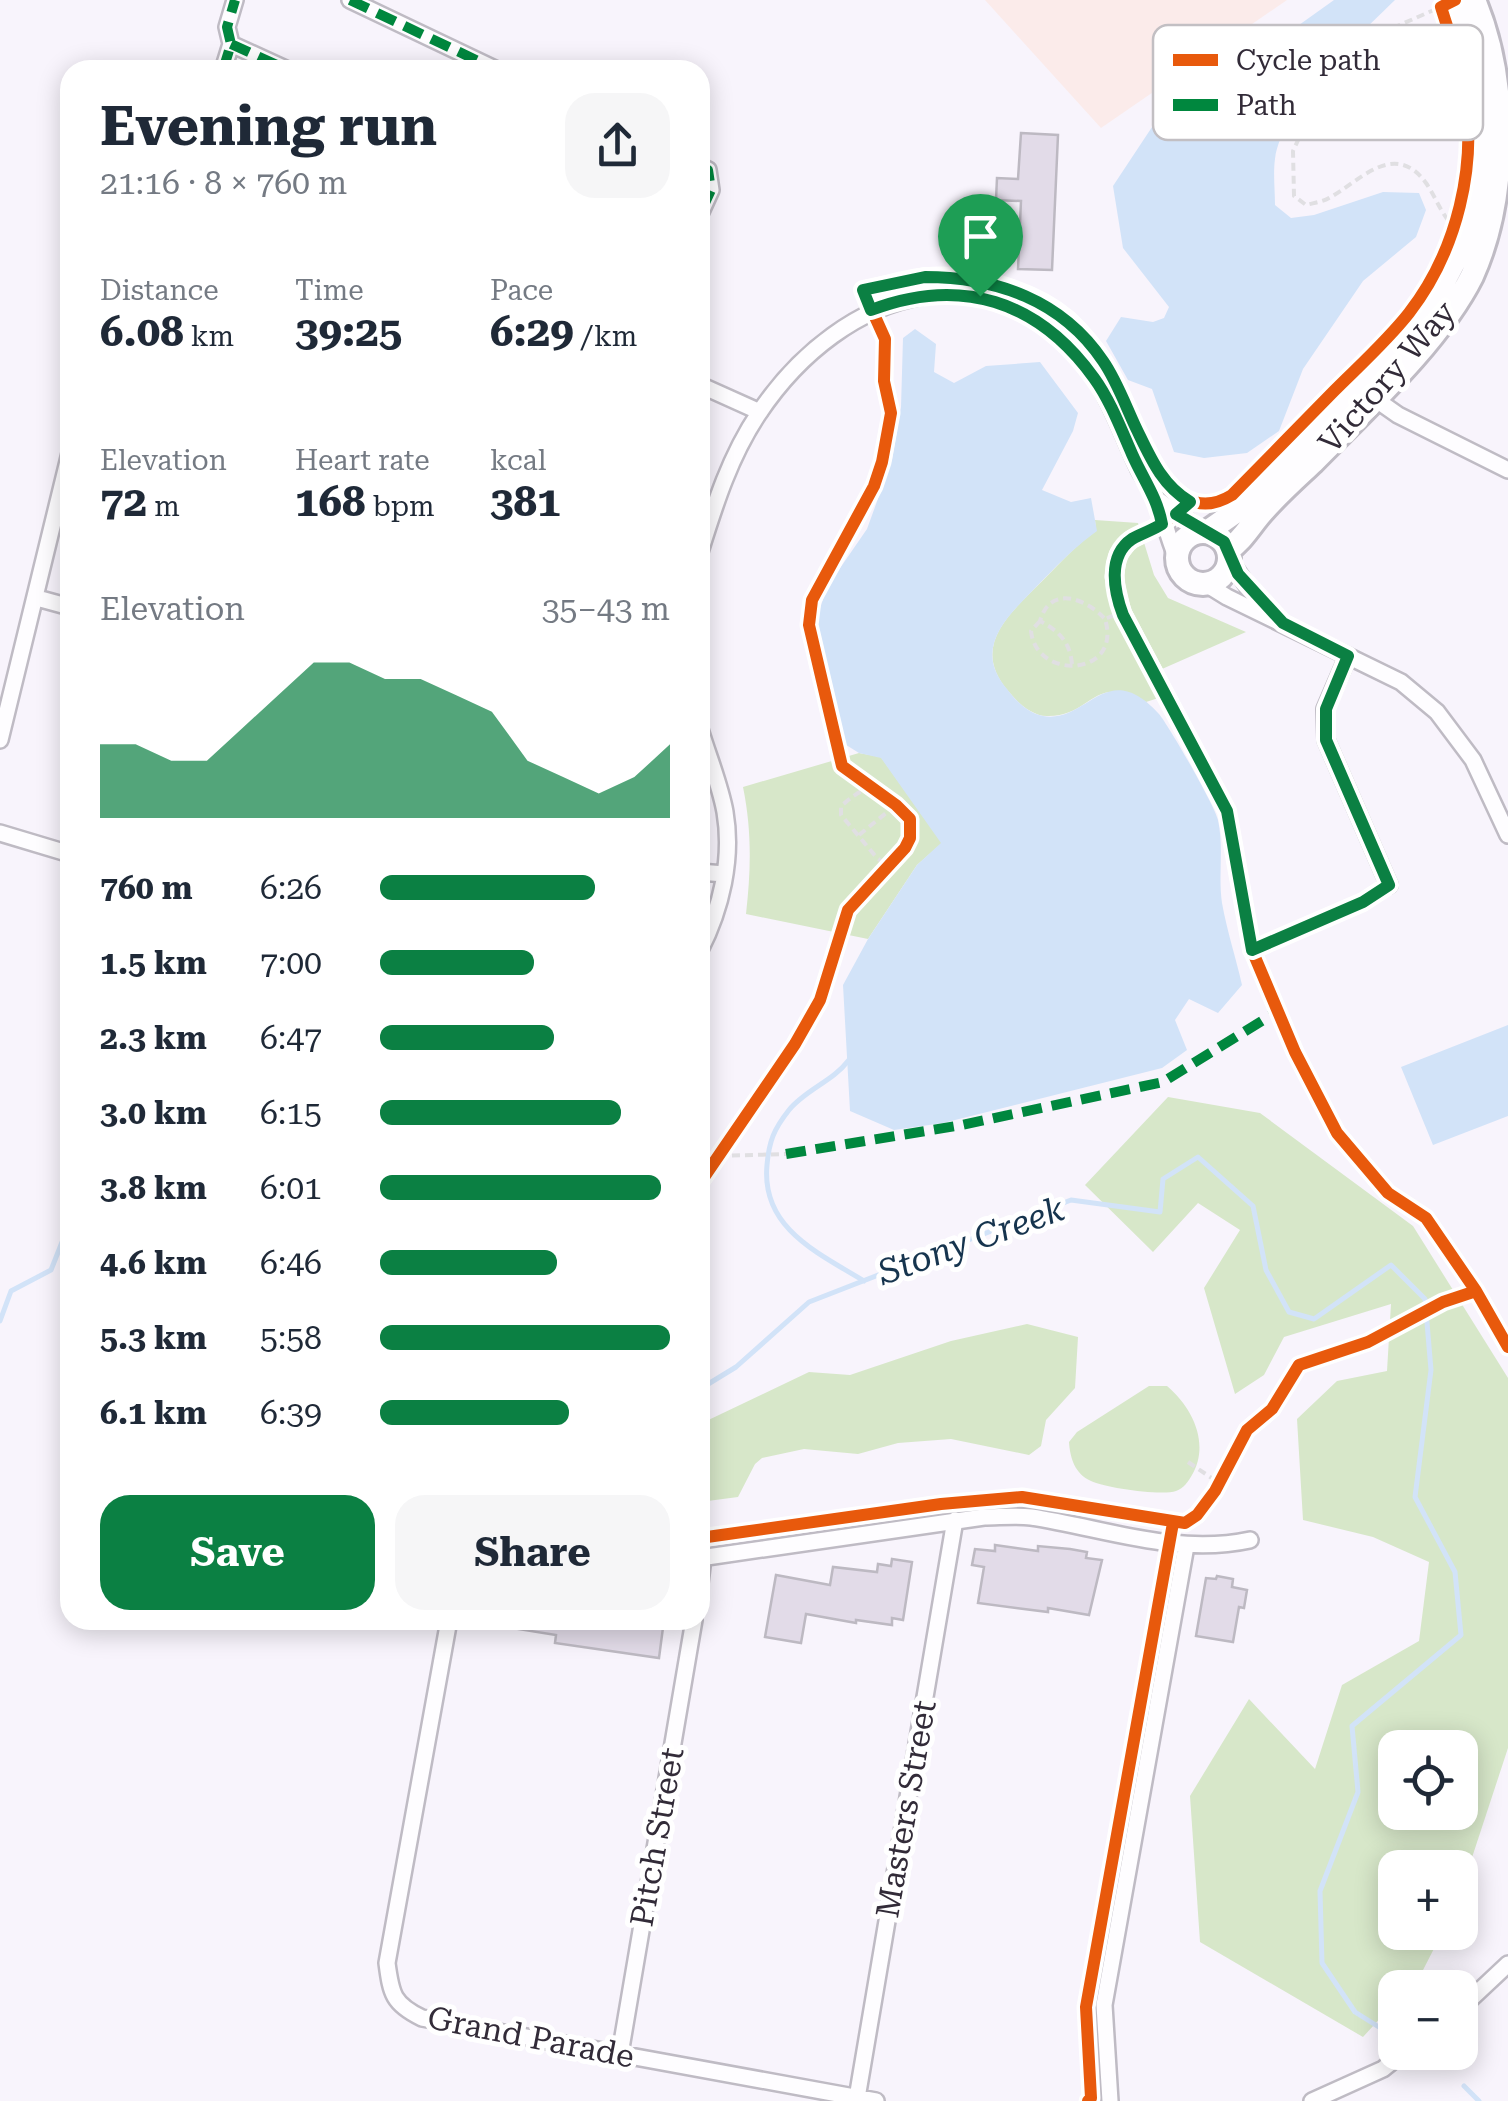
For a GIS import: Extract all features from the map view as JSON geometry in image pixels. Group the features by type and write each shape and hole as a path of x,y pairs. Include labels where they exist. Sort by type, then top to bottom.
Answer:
{"street":[{"path":"226,60 231,44 227,27 235,0"},
{"path":"350,0 476,60"},
{"name":"Victory Way","path":"1205,531 1234,513 1367,393 1443,320 1472,275 1500,174 1502,112 1498,72 1487,29 1474,0"},
{"path":"231,44 266,60"},
{"name":"Victory Way","path":"1228,554 1367,393 1439,291 1464,243 1478,189 1480,140"},
{"path":"710,522 730,462 760,412 800,364 856,318 901,299 935,295 980,296 1012,306 1042,325 1095,379 1157,498 1162,524 1182,574 1401,682 1437,712 1472,760 1508,834"},
{"path":"710,390 760,412"},
{"path":"1367,393 1508,470"},
{"path":"0,740 60,497"},
{"path":"1157,498 1217,536 1250,590 1283,623"},
{"path":"1176,556 1183,540 1205,531"},
{"path":"1206,584 1222,576 1228,554"},
{"path":"37,598 60,604"},
{"path":"1348,656 1326,709 1326,740 1389,885"},
{"path":"710,762 725,812 724,874 718,913 710,929"},
{"path":"0,833 60,851"},
{"path":"710,873 724,874"},
{"path":"710,1557 955,1520 1026,1516 1186,1546 1224,1546 1250,1540"},
{"name":"Masters Street","path":"857,2098 955,1520"},
{"path":"1110,2101 1104,2005 1186,1546"},
{"name":"Grand Parade","path":"447,1630 386,1963 390,1988 401,2008 422,2018 876,2101"},
{"name":"Pitch Street","path":"620,2054 692,1630"},
{"path":"1478,1993 1508,1964"},
{"path":"1312,2101 1380,2070"}],"path":[{"path":"1402,25 1448,8"},
{"path":"1298,140 1293,151 1294,196 1306,205 1326,200 1366,172 1386,164 1409,167 1425,182 1439,210 1454,228"},
{"path":"1448,242 1457,213"},
{"path":"1116,596 1132,631"},
{"path":"1060,598 1086,603 1105,619 1108,642 1094,660 1056,664 1038,652 1031,631 1040,620 1043,610 1060,598"},
{"path":"1105,619 1122,612"},
{"path":"1040,620 1066,641 1072,664"},
{"path":"858,777 910,819"},
{"path":"873,788 865,788 842,806 842,815 876,858 892,862 874,881"},
{"path":"858,835 896,805"},
{"path":"1252,950 1363,902 1389,885"},
{"path":"1249,932 1258,965"},
{"path":"710,1170 730,1140"},
{"path":"719,1156 786,1154"},
{"path":"1188,1462 1217,1487 1228,1466"}],"shaded area":[{"path":"985,0 1287,0 1251,25 1153,25 1153,92 1101,128"}],"green space":[{"path":"1095,520 1138,523 1154,575 1168,598 1246,632 1162,669 1174,693 1146,702 1114,692 1062,714 1036,714 1017,700 998,677 993,662 996,636 1012,612 1096,531"},
{"path":"859,753 881,757 942,843 917,865 868,939 746,914 750,850 743,787"},
{"path":"1168,1097 1260,1113 1413,1226 1508,1378 1508,1748 1474,1850 1378,1850 1378,1950 1433,1950 1423,1970 1378,1970 1378,2021 1363,2037 1200,1942 1190,1796 1249,1699 1315,1769 1342,1685 1419,1641 1429,1562 1373,1537 1303,1520 1297,1419 1337,1381 1387,1371 1391,1304 1284,1337 1264,1375 1235,1394 1204,1288 1240,1230 1198,1203 1153,1252 1085,1185"},
{"path":"1027,1324 1078,1337 1075,1388 1046,1420 1041,1446 1029,1455 951,1439 898,1443 858,1454 804,1449 762,1458 738,1497 710,1501 710,1419 809,1372 850,1375 951,1341"},
{"path":"1149,1386 1167,1386 1196,1427 1199,1451 1189,1480 1176,1491 1159,1493 1098,1484 1086,1478 1074,1465 1069,1442 1077,1432"}],"water":[{"path":"1334,0 1395,0 1369,25 1299,25"},
{"path":"1153,126 1153,140 1280,140 1275,159 1275,205 1291,218 1314,215 1383,192 1419,193 1426,210 1416,237 1363,281 1303,369 1279,431 1247,453 1204,458 1174,452 1152,389 1128,380 1106,341 1121,317 1153,322 1164,318 1169,307 1123,248 1113,186"},
{"path":"915,329 936,344 934,372 954,383 986,366 1040,362 1078,413 1073,431 1042,490 1071,502 1091,498 1097,531 1065,558 1005,622 993,647 997,674 1023,706 1043,716 1073,711 1111,691 1125,691 1141,698 1159,714 1218,820 1222,903 1242,985 1218,1013 1189,999 1175,1020 1187,1050 1162,1068 943,1123 894,1130 850,1111 843,985 917,865 941,843 881,758 859,753 843,743 815,624 827,587 867,529 892,460 901,407 903,338"},
{"path":"1508,1025 1508,1116 1433,1145 1401,1067"}],"building":[{"path":"1021,133 1058,135 1052,270 1018,269 1021,201 996,200 997,178 1018,179"},
{"path":"995,1545 1038,1551 1038,1546 1070,1549 1087,1552 1086,1558 1102,1560 1089,1615 978,1603 984,1567 972,1565 975,1549 995,1551"},
{"path":"892,1559 912,1562 903,1620 892,1618 892,1625 856,1623 806,1614 801,1643 765,1637 776,1575 830,1585 833,1567 877,1572 878,1564 891,1566"},
{"path":"1206,1578 1233,1579 1232,1587 1247,1590 1244,1608 1239,1607 1233,1642 1196,1636"},
{"path":"525,1630 663,1630 659,1658 555,1643 556,1635"}],"waterway":[{"path":"848,1061 796,1103 780,1123 769,1149 768,1187 773,1206 796,1236 864,1281"},
{"name":"Stony Creek","path":"710,1383 736,1367 809,1302 1071,1200 1160,1212 1163,1179 1198,1157 1253,1206 1266,1270 1289,1312 1314,1319 1391,1265 1425,1299 1431,1370 1415,1497 1455,1572 1461,1635 1352,1726 1358,1792 1320,1891 1322,1963 1355,2012 1378,2026"},
{"name":"Stony Creek","path":"0,1321 11,1291 51,1270 60,1247"},
{"name":"Stony Creek","path":"1464,2086 1479,2101"}],"marked path":[{"path":"226,60 231,44 227,27 235,0"},
{"path":"350,0 476,60"},
{"path":"231,44 266,60"},
{"path":"710,183 710,192"},
{"path":"786,1154 962,1125 1163,1082 1278,1011"}],"cycle path":[{"path":"1447,25 1441,7 1455,0"},
{"path":"710,1168 795,1044 820,1000 848,910 910,838 910,819 842,766 809,625 812,600 874,486 891,413 884,381 885,339 863,290 916,278 960,277 999,284 1053,308 1099,354 1138,438 1169,485 1187,499 1208,503 1232,495 1409,313 1426,289 1451,235 1460,206 1468,140"},
{"path":"1190,502 1162,524 1130,540 1118,555 1114,577 1122,612 1227,811 1252,950 1295,1052 1337,1133 1388,1193 1426,1218 1476,1291 1508,1347"},
{"path":"710,1537 941,1504 1022,1497 1185,1523 1197,1515 1215,1491 1247,1430 1272,1409 1299,1365 1368,1342 1443,1302 1476,1291"},
{"path":"1088,2101 1091,2098 1086,2007 1173,1523"}],"route":[{"path":"925,277 959,277 1028,295 1067,319 1104,362 1156,469 1172,491 1190,502 1176,514 1224,542 1238,574 1283,623 1348,656 1326,709 1326,740 1389,885 1363,902 1252,950 1227,811 1116,596 1118,555 1130,540 1162,524 1157,498 1095,379 1070,350 1012,306 980,296 901,299 871,310 863,290 925,277"}]}
